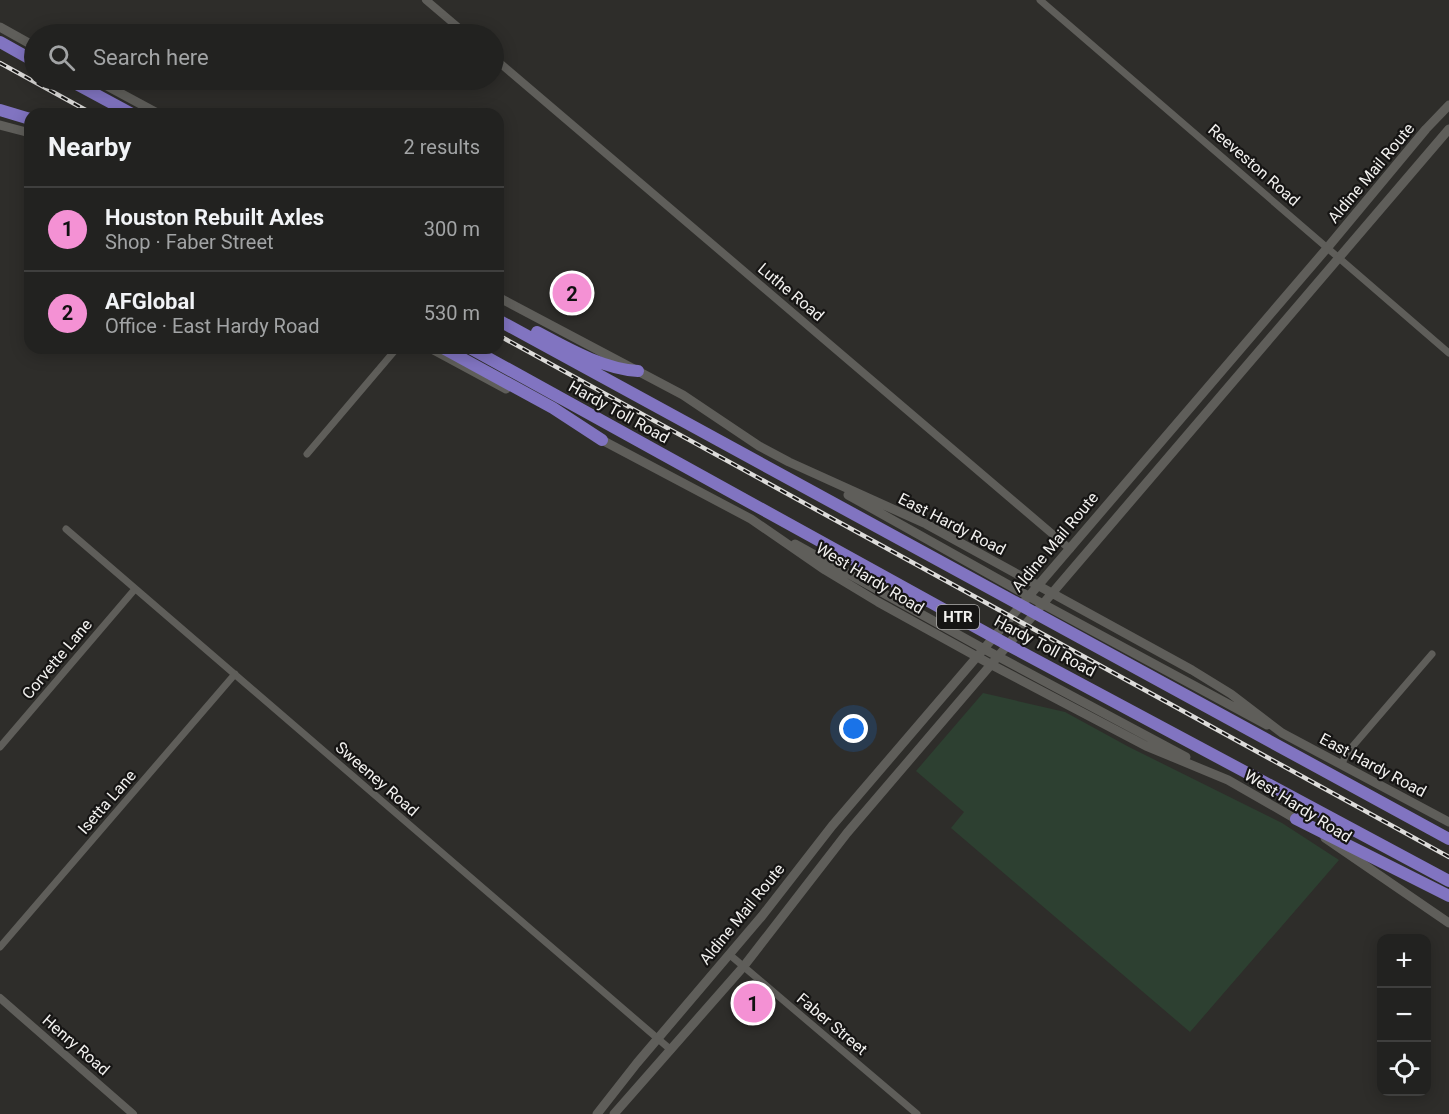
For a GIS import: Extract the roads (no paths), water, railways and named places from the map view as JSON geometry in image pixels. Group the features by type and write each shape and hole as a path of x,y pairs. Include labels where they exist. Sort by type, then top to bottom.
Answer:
{"highway":[{"path":"0,42 24,55"},
{"path":"88,90 121,108"},
{"path":"0,110 24,117"},
{"path":"504,313 544,336 592,358 625,370 638,371"},
{"name":"Hardy Toll Road","path":"504,323 1449,839"},
{"path":"454,354 553,408 602,440"},
{"name":"Hardy Toll Road","path":"481,354 1010,646 1449,880"},
{"path":"1296,819 1449,896"}],"main road":[{"path":"0,27 24,40"},
{"path":"115,90 148,108"},
{"name":"Aldine Mail Route","path":"597,1114 884,765 1449,105"},
{"path":"0,125 24,131"},
{"name":"Aldine Mail Route","path":"614,1114 744,966 830,853 1449,129"},
{"path":"1414,144 1426,154"},
{"name":"East Hardy Road","path":"504,300 683,395 759,446 789,462 926,524 1192,670 1231,694 1282,733 1449,822"},
{"name":"West Hardy Road","path":"441,354 751,519 825,570 992,666 1146,746 1228,780 1296,819 1449,923"},
{"path":"1226,365 1237,375"},
{"path":"1148,455 1161,466"},
{"path":"789,462 1202,692 1282,733"},
{"path":"751,519 984,649 1228,780"},
{"path":"884,765 898,773"},
{"path":"797,869 811,879"},
{"path":"628,1075 640,1084"}],"street":[{"path":"426,0 454,24"},
{"name":"Reeveston Road","path":"1040,0 1449,353"},
{"name":"Luthe Road","path":"504,67 1070,549"},
{"path":"307,454 392,354"},
{"name":"Sweeney Road","path":"66,529 671,1050"},
{"name":"Corvette Lane","path":"0,747 135,589"},
{"path":"1342,764 1346,754 1432,654"},
{"name":"Isetta Lane","path":"0,947 235,674"},
{"name":"Faber Street","path":"730,955 917,1114"},
{"name":"Henry Road","path":"0,998 133,1114"}],"railway":[{"path":"0,63 24,76"},
{"path":"49,90 82,108"},
{"path":"504,338 1449,857"}],"place":[{"name":"AFGlobal","path":"572,293"},
{"name":"Houston Rebuilt Axles","path":"753,1003"}]}
